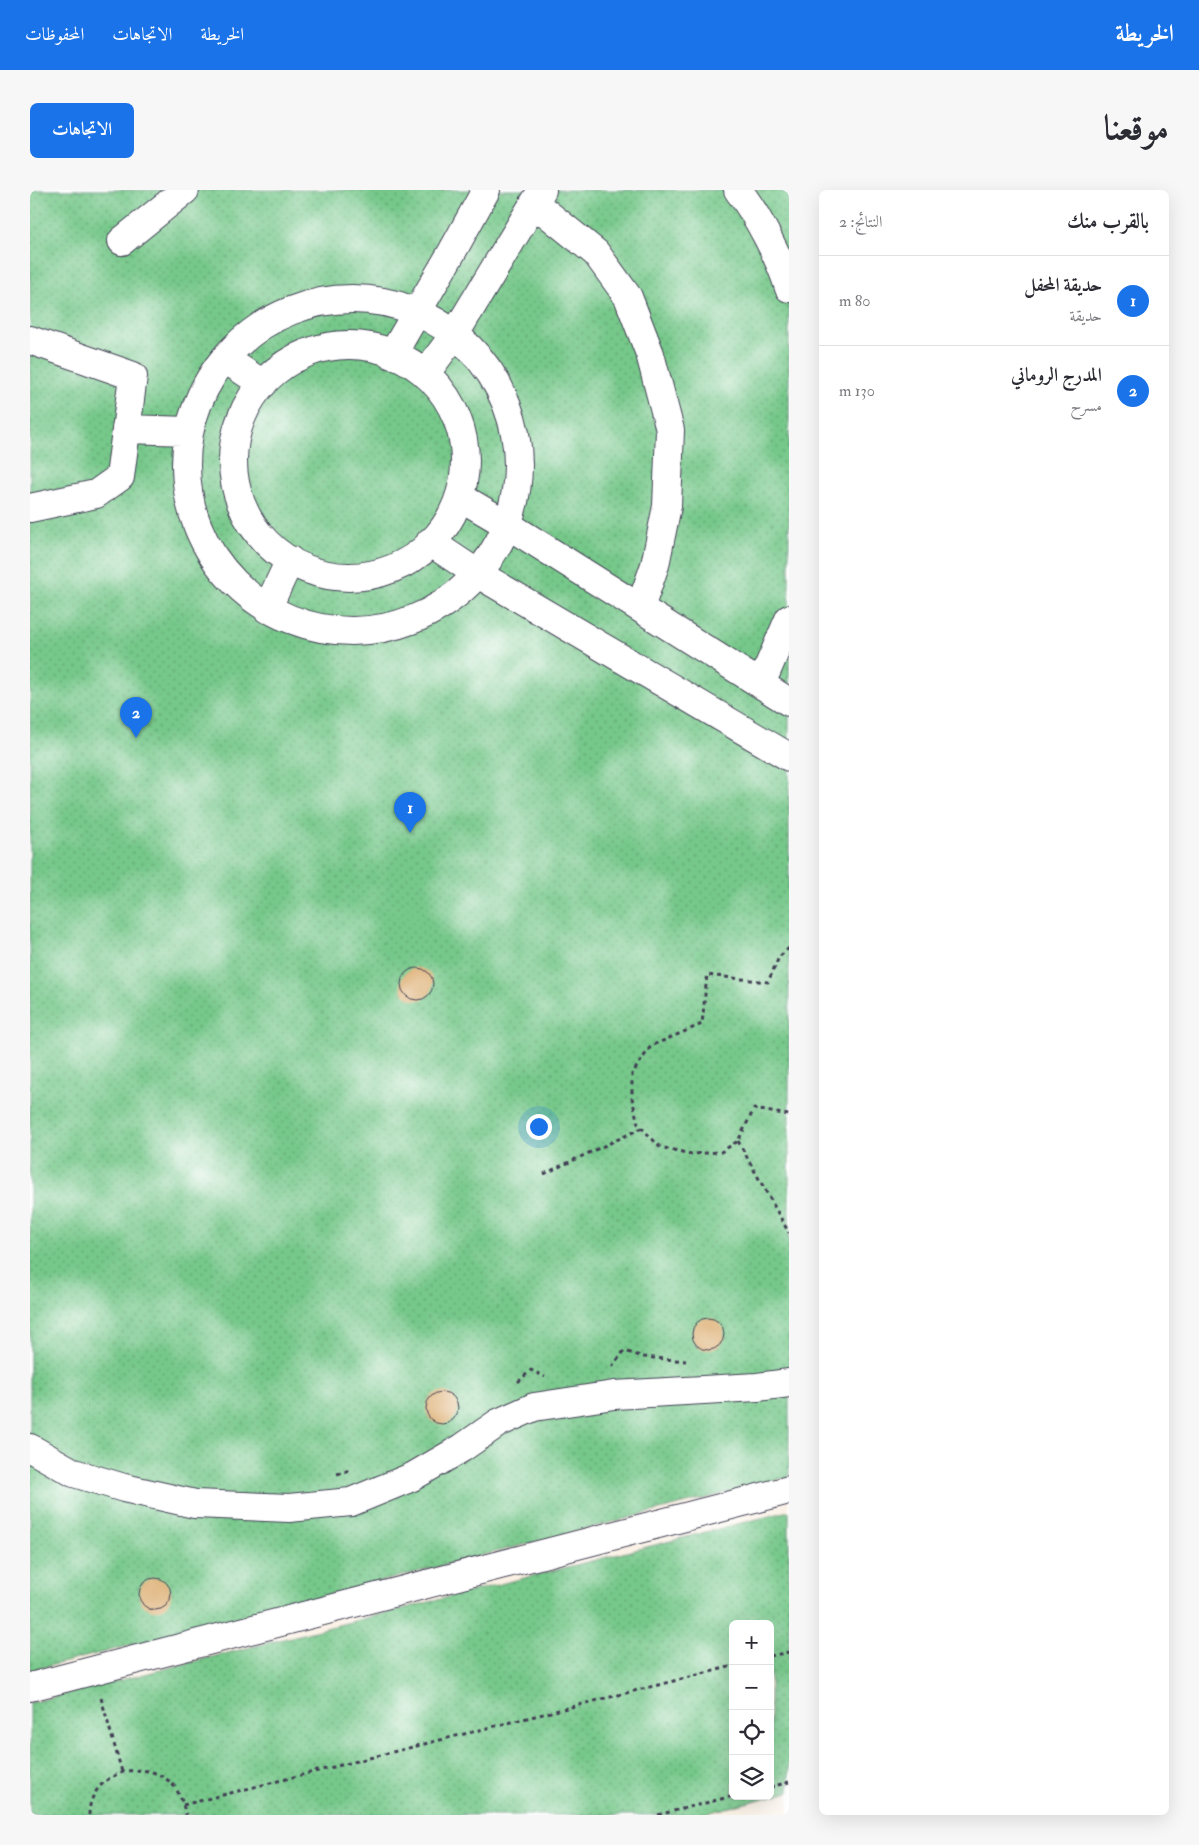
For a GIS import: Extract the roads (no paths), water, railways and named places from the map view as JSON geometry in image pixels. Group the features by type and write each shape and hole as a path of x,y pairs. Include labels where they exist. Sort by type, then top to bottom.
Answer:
{"street":[{"path":"122,241 185,190"},
{"path":"392,355 486,190"},
{"path":"738,190 749,204 785,273 789,288"},
{"path":"425,374 455,334 538,197 596,253 628,297 650,354 670,430 667,506 655,566 640,608"},
{"path":"356,299 408,309 455,334 491,372 513,421 519,473 508,525 478,574 433,611 379,630 321,629 267,609 223,572 194,522 184,465 189,431 193,412 217,366 256,329 303,306 356,299"},
{"path":"30,340 133,376 120,477 96,494 30,508"},
{"path":"340,345 377,348 412,363 425,374 440,389 459,422 465,459 460,496 442,531 414,558 378,574 339,577 301,568 269,546 245,515 233,478 234,439 247,404 270,374 302,354 340,345"},
{"path":"225,359 263,384"},
{"path":"126,428 189,431"},
{"path":"460,496 789,702"},
{"path":"430,542 478,574 789,757"},
{"path":"267,609 290,560"},
{"path":"761,684 789,619"},
{"path":"30,1448 74,1473 124,1488 195,1504 289,1508 351,1502 412,1477 462,1448 498,1423 534,1407 614,1395 757,1387 789,1383"},
{"path":"30,1687 789,1490"}],"place":[{"name":"المدرج الروماني","path":"136,738"},
{"name":"حديقة المحفل","path":"410,833"}]}
